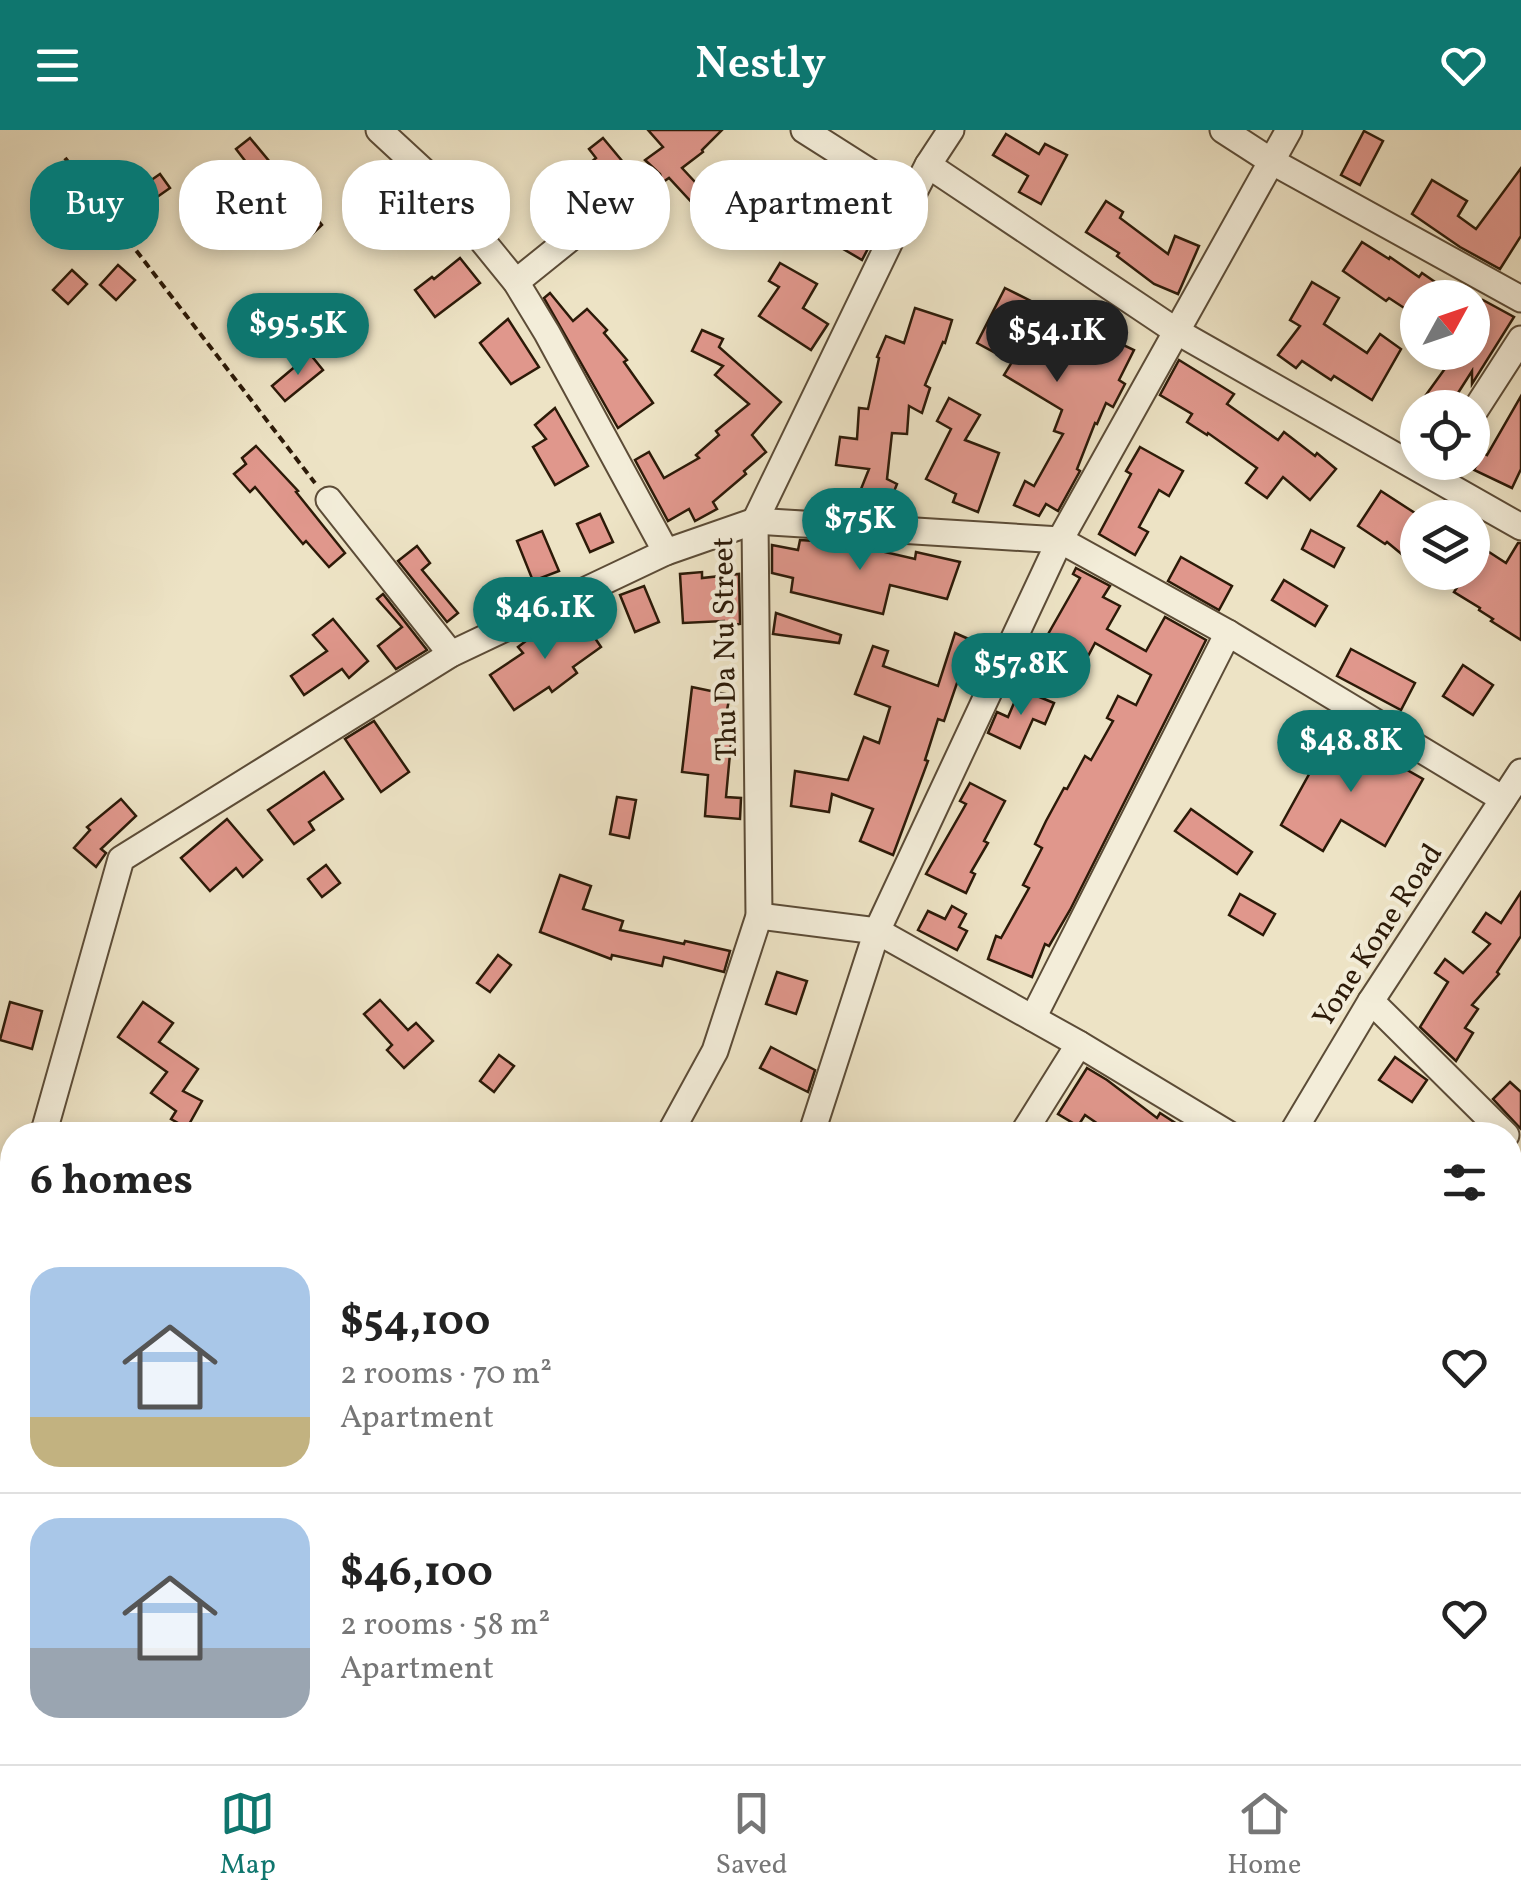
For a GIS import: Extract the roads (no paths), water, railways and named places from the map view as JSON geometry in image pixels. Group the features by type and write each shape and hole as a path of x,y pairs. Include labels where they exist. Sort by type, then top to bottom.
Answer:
{"street":[{"path":"379,130 432,179 516,282 666,552"},
{"path":"804,130 851,160"},
{"name":"Thu Da Nu Street","path":"928,165 951,130"},
{"path":"1223,130 1271,162 1521,299"},
{"path":"815,1122 877,931 1060,540 1289,130"},
{"path":"928,165 1176,331 1400,450"},
{"path":"516,282 556,250"},
{"name":"Thu Da Nu Street","path":"676,1122 716,1051 759,916 755,520 886,250"},
{"path":"1488,390 1521,339"},
{"path":"1453,480 1521,527"},
{"path":"329,500 451,654"},
{"path":"47,1122 121,858 451,654 666,552 755,520 1060,540 1228,633 1503,799"},
{"path":"1033,1018 1228,633"},
{"name":"Yone Kone Road","path":"1299,1122 1371,1001 1521,772"},
{"path":"759,916 877,931 1208,1122"},
{"path":"1371,1001 1493,1122"},
{"path":"1030,1122 1079,1044"}]}
